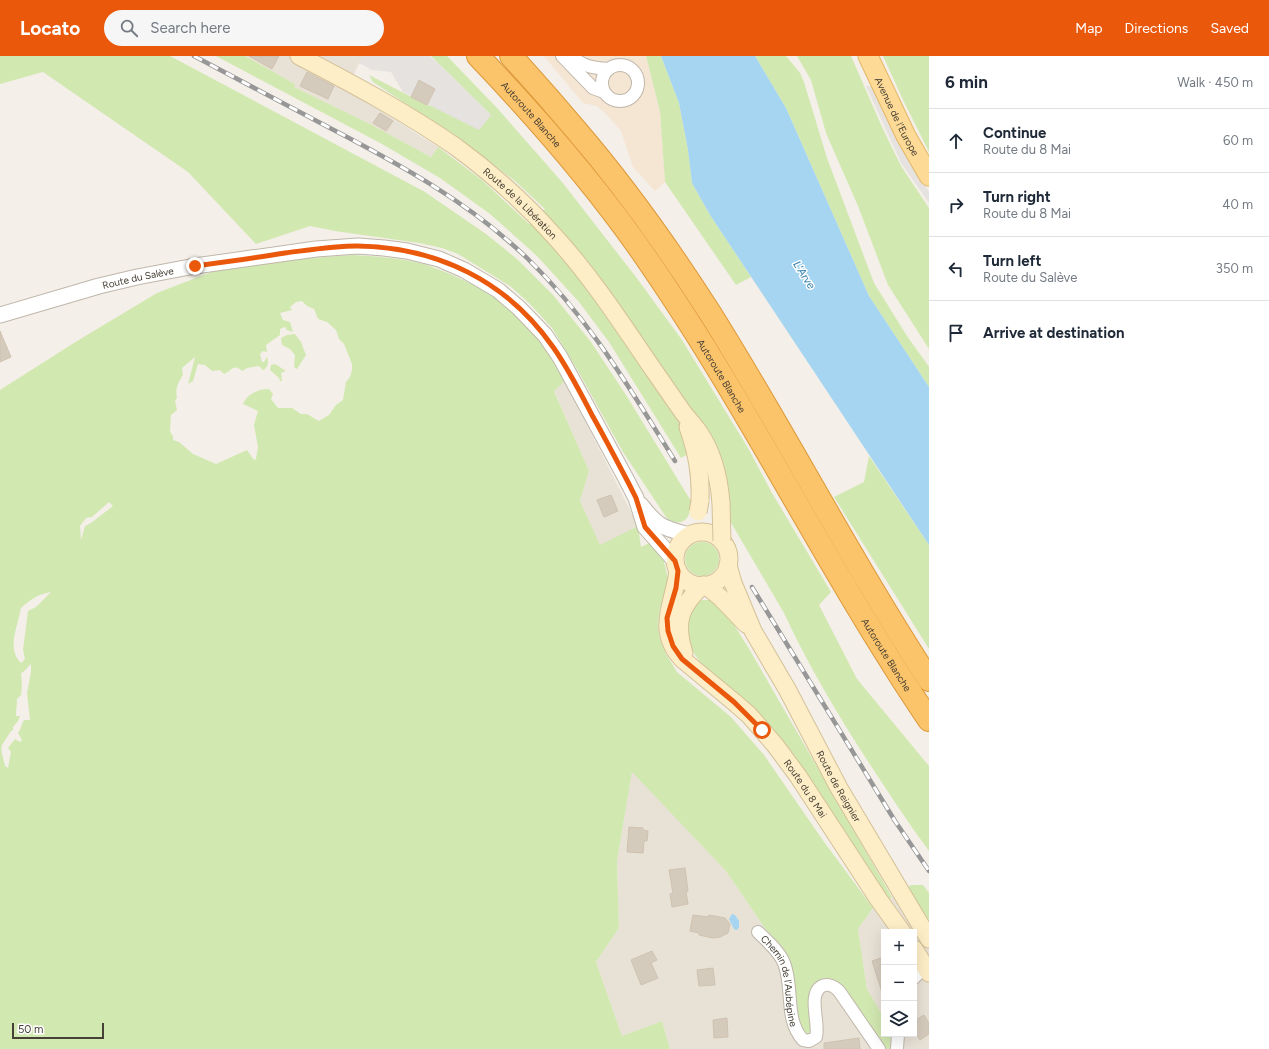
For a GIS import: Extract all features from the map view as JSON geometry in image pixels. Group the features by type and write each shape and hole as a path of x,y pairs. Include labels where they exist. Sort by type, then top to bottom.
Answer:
{"highway":[{"name":"Autoroute Blanche","path":"478,56 549,133 617,217 653,267 725,382 892,665 929,720"},
{"path":"511,56 575,128"},
{"path":"518,56 631,200 710,313 869,583 929,680"}],"main road":[{"name":"Route de la Libération","path":"299,56 398,110 456,148 484,169 536,217 563,245 597,288 706,443 715,466 720,490 716,537"},
{"name":"Avenue de l'Europe","path":"868,56 906,136 929,176"},
{"name":"Route de la Libération","path":"683,412 695,449 699,468 700,494 698,512 690,535"},
{"path":"702,532 716,537 728,553 728,564 722,576 717,581 704,585 697,585 686,580 677,566 676,551 678,546 690,535 702,532"},
{"name":"Route de Reignier","path":"728,564 733,584 753,631 787,689 840,788 929,939"},
{"name":"Route du 8 Mai","path":"677,566 676,588 668,614 668,631 674,649 682,659 744,711 779,750 900,929"},
{"name":"Route du 8 Mai","path":"689,664 680,636 680,619 688,600 704,585"},
{"name":"Route de Reignier","path":"704,585 721,598 753,631"},
{"path":"917,957 923,973"}],"street":[{"path":"562,56 593,88 604,92 611,99 624,101 633,96 638,86 636,75 628,68 617,66 609,69 588,67 572,56"},
{"path":"604,92 602,80 609,69"},
{"name":"Route du Salève","path":"0,315 100,286 144,276 195,266 316,249 345,246 372,247 396,249 430,256 460,268 486,282 509,299 537,326 560,357 624,475 636,498 645,527 677,566"},
{"name":"Route du Salève","path":"636,498 658,524 690,535"},
{"name":"Chemin de l'Aubépine","path":"758,932 775,950 784,963 792,1019 797,1032 803,1040 810,1041 816,1038 817,1027 815,998 819,989 824,985 827,985 840,991 879,1049"},
{"path":"897,1049 898,1037"}],"shaded area":[{"path":"245,56 363,56 346,89 438,147 431,157 372,125 294,87 295,84"},
{"path":"363,56 429,56 491,115 479,130 403,92 391,72 372,70 359,63"},
{"path":"544,56 646,56 660,112 665,182 655,191 633,167 621,131 597,106 583,103"},
{"path":"866,86 872,86 905,152 929,192 929,203 901,163"},
{"path":"565,381 638,526 600,546 580,501 589,471 554,390"},
{"path":"632,771 726,871 764,927 781,946 789,961 812,991 814,985 818,981 826,977 834,979 842,984 885,1049 670,1049 662,1021 622,1036 596,962 619,928 617,861"},
{"path":"906,889 929,923 929,1049 890,1049 891,1037 917,1037 917,929 881,929 881,1013 867,989 858,929 873,908"}],"green space":[{"path":"0,56 170,56 425,192 486,234 517,259 553,295 591,342 626,395 691,501 690,511 687,518 682,522 675,522 666,517 623,452 552,328 529,303 510,286 458,254 442,248 419,243 310,226 256,244 188,172 43,72 0,84"},
{"path":"216,56 245,56 295,84 294,87 372,125 431,157 438,147 482,180 529,224 545,209 515,181 468,145 373,82 369,75 427,105 491,115 431,56 447,56 498,109 562,182 636,277 682,340 748,448 772,493 831,592 819,605 857,679 929,766 929,851 869,763 835,708 813,671 784,613 730,521 730,500 727,479 718,449 713,439 681,458 609,342 579,302 537,256 490,214 440,178 382,144"},
{"path":"646,56 661,56 679,103 688,150 692,183 710,215 751,277 736,285 665,182 660,112"},
{"path":"755,56 786,56 800,73 827,158 874,283 907,336 929,367 929,387 869,296 786,108"},
{"path":"797,56 851,56 901,166 929,208 929,349 888,285 858,206 826,133 811,80"},
{"path":"883,56 929,56 929,152 904,102"},
{"path":"353,255 412,261 425,264 453,275 477,287 510,309 529,328 539,340 565,381 554,391 589,471 580,501 600,545 638,526 641,547 649,543 663,558 668,584 660,608 658,623 659,636 666,654 677,672 731,717 764,755 822,839 873,908 858,929 867,989 881,1013 881,1037 891,1037 890,1049 885,1049 842,984 828,978 821,979 814,985 812,991 812,1030 809,1033 804,1032 795,1010 789,961 781,946 764,927 726,871 632,772 617,861 619,928 596,962 622,1036 662,1021 670,1049 0,1049 0,390 77,341 157,293 214,271 296,259","holes":["302,301 307,306 314,309 318,319 327,322 336,330 339,339 344,344 352,364 352,370 350,377 346,382 343,400 336,405 329,415 319,421 307,414 301,414 292,408 278,408 271,399 273,394 269,389 257,391 247,397 243,404 258,411 254,425 258,447 256,459 254,460 247,450 216,464 193,454 179,442 173,440 173,436 170,432 171,415 177,410 175,401 177,398 176,391 183,375 182,368 195,357 188,384 193,381 198,364 205,365 212,371 220,370 224,374 233,368 237,368 242,371 247,368 259,366 263,370 265,369 268,365 268,359 267,357 264,362 262,362 260,354 263,351 267,352 266,345 280,335 280,329 285,327 287,330 293,332 290,322 283,320 280,313 292,310 290,307 296,302","109,502 113,506 85,526 81,540 80,526 86,518 92,517","51,592 36,607 28,611 23,650 25,659 21,663 14,651 14,637 21,608 34,598","31,664 27,693 30,720 24,720 18,733 22,740 20,742 15,739 8,748 11,752 8,768 5,766 2,745 13,730 13,727 20,716 16,716 16,714 17,699 21,695 21,673"]},
{"path":"295,334 301,342 306,355 297,369 294,367 295,355 290,349 282,345 281,338 287,335"},
{"path":"275,364 286,371 281,373 282,381 280,381 279,378 270,370 271,365"},
{"path":"869,456 929,545 929,649 834,497 864,482"},
{"path":"699,542 705,542 709,543 716,549 719,559 718,566 712,573 705,576 699,576 695,575 688,569 685,562 685,556 686,552 692,545"},
{"path":"700,600 710,600 725,611 748,647 892,897 888,900 792,752 760,717 708,672 695,655 687,639 687,629 691,608"},
{"path":"911,885 923,885 929,893 929,923 906,889"}],"water":[{"name":"L'Arve","path":"661,56 755,56 786,108 869,296 929,387 929,545 710,215 692,183 688,150 679,103"},
{"path":"732,914 735,915 739,921 739,927 737,930 734,929 729,919"}],"building":[{"path":"249,56 279,56 272,69"},
{"path":"307,72 334,86 328,99 300,86"},
{"path":"419,80 435,89 427,105 411,97"},
{"path":"380,113 393,121 386,131 373,123"},
{"path":"0,331 11,357 0,362"},
{"path":"611,495 618,511 604,517 597,500"},
{"path":"629,827 643,828 643,830 648,831 647,841 644,841 643,853 627,852"},
{"path":"685,868 688,904 672,907 670,894 673,893 669,870"},
{"path":"693,915 708,917 709,915 725,918 730,924 728,933 720,937 713,938 699,935 699,933 690,931"},
{"path":"652,951 657,960 651,963 658,978 641,985 631,960"},
{"path":"881,958 881,989 872,961"},
{"path":"713,968 715,985 699,986 697,970"},
{"path":"924,1015 929,1023 929,1034 920,1040 917,1035 917,1019"},
{"path":"727,1018 728,1037 714,1038 713,1020"},
{"path":"859,1038 860,1049 824,1049 824,1043"}],"railway":[{"path":"194,56 407,170 457,202 505,238 527,258 570,305 625,381 675,461"},
{"path":"752,587 895,821 929,871"}],"route":[{"path":"195,266 345,246 384,248 430,256 449,263 486,282 509,299 537,326 560,357 636,498 645,527 675,561 678,571 677,582 667,623 668,634 674,649 682,659 749,715 762,730"}]}
